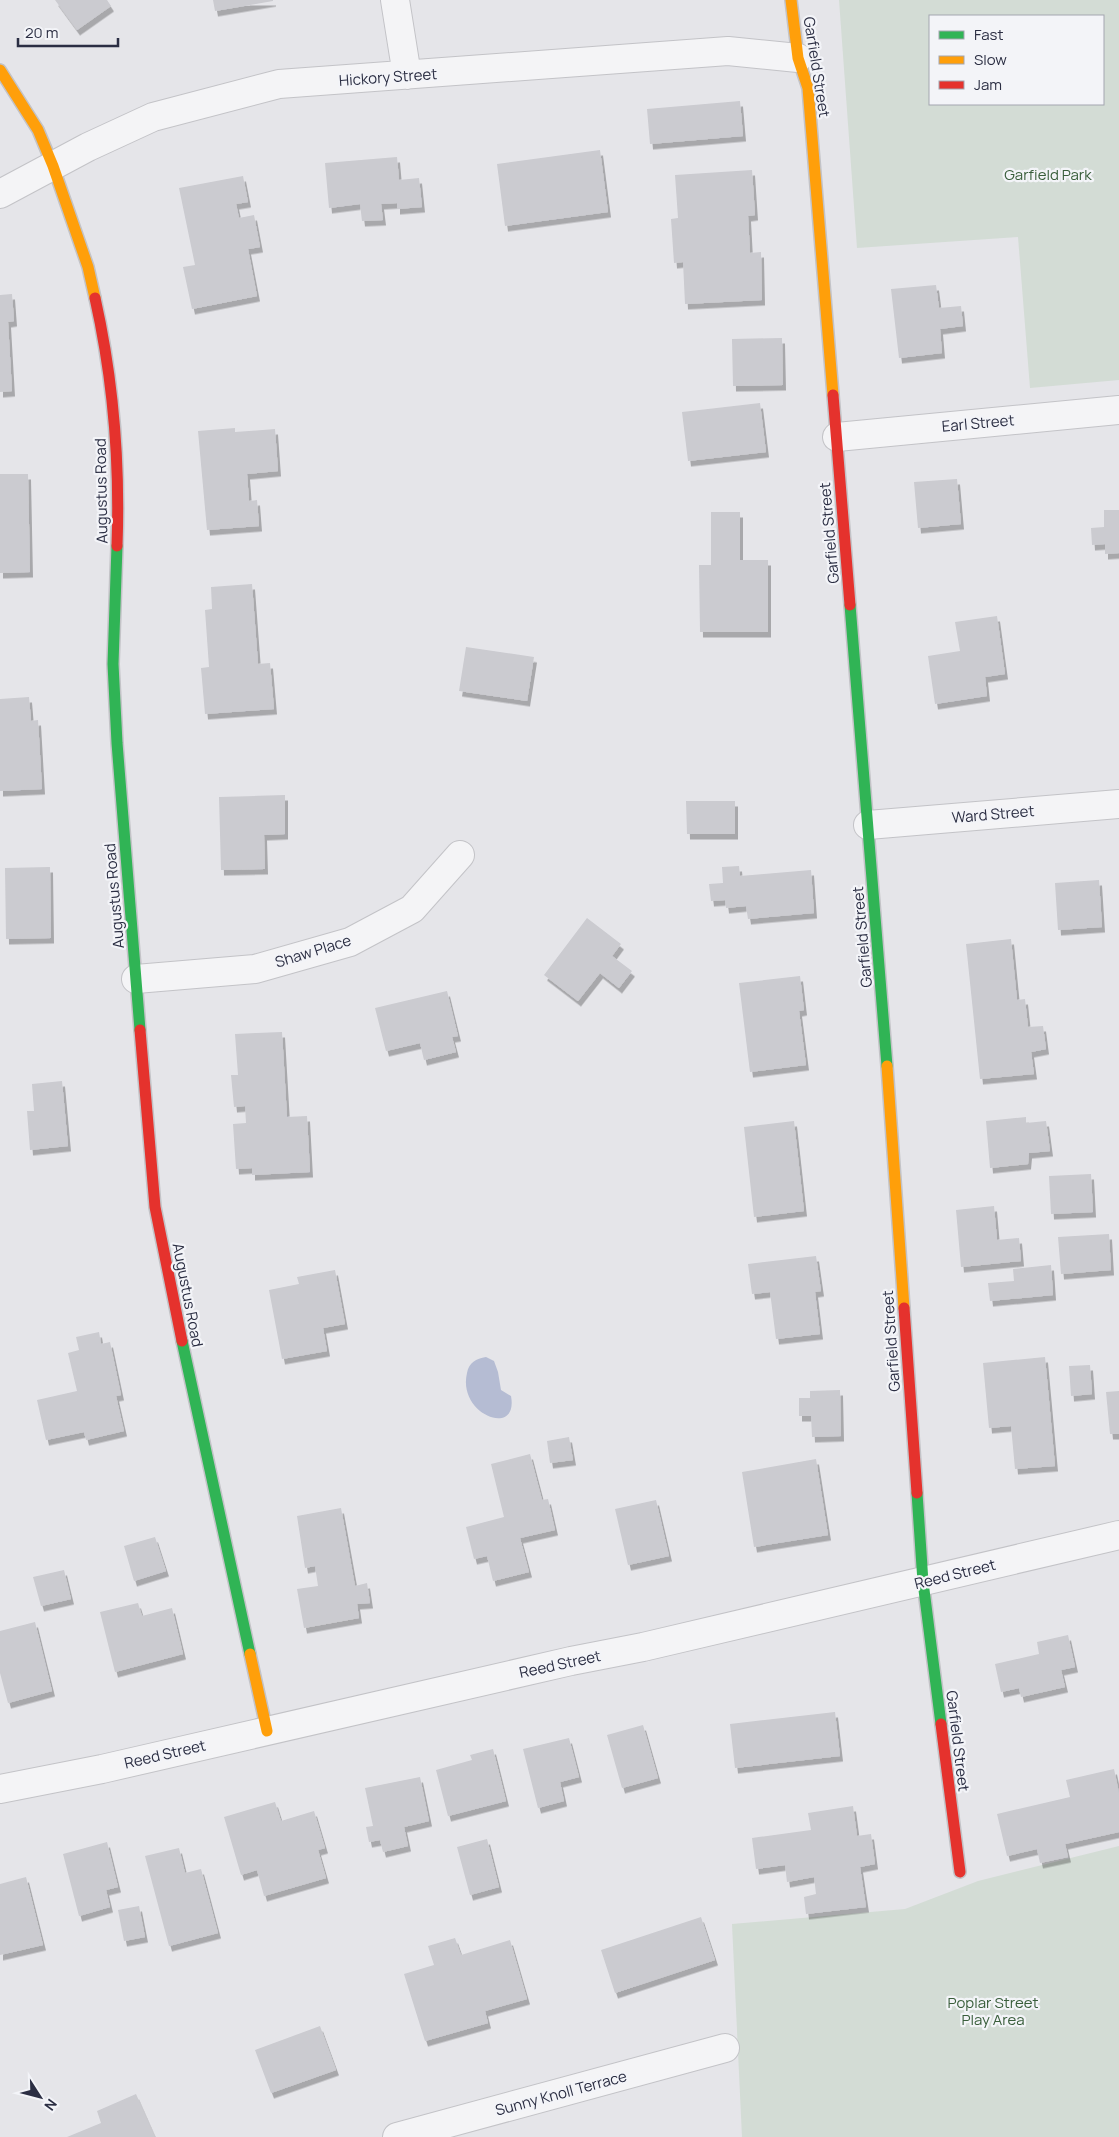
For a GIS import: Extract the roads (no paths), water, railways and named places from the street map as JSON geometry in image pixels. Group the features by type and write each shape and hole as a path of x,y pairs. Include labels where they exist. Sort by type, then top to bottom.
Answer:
{"street":[{"path":"396,0 407,75"},
{"name":"Garfield Street","path":"791,0 798,58 808,88 892,1126 923,1582 960,1872"},
{"name":"Hickory Street","path":"0,194 153,117 279,84 728,51 798,58"},
{"name":"Augustus Road","path":"0,70 38,130 53,166 88,267 101,325 114,425 118,526 113,664 117,743 155,1207 194,1404 267,1731"},
{"name":"Earl Street","path":"836,437 1119,410"},
{"name":"Ward Street","path":"868,824 1119,804"},
{"name":"Shaw Place","path":"136,979 255,969 350,942 412,909 460,855"},
{"name":"Reed Street","path":"0,1790 102,1769 571,1661 624,1652 1119,1535"},
{"name":"Sunny Knoll Terrace","path":"397,2137 725,2048"}],"water":[{"path":"486,1357 494,1361 501,1390 511,1396 511,1409 506,1416 498,1418 488,1416 479,1410 471,1400 466,1388 469,1366 476,1360"}],"park label":[{"name":"Garfield Park","path":"1048,174"},
{"name":"Poplar Street Play Area","path":"993,2010"}]}
